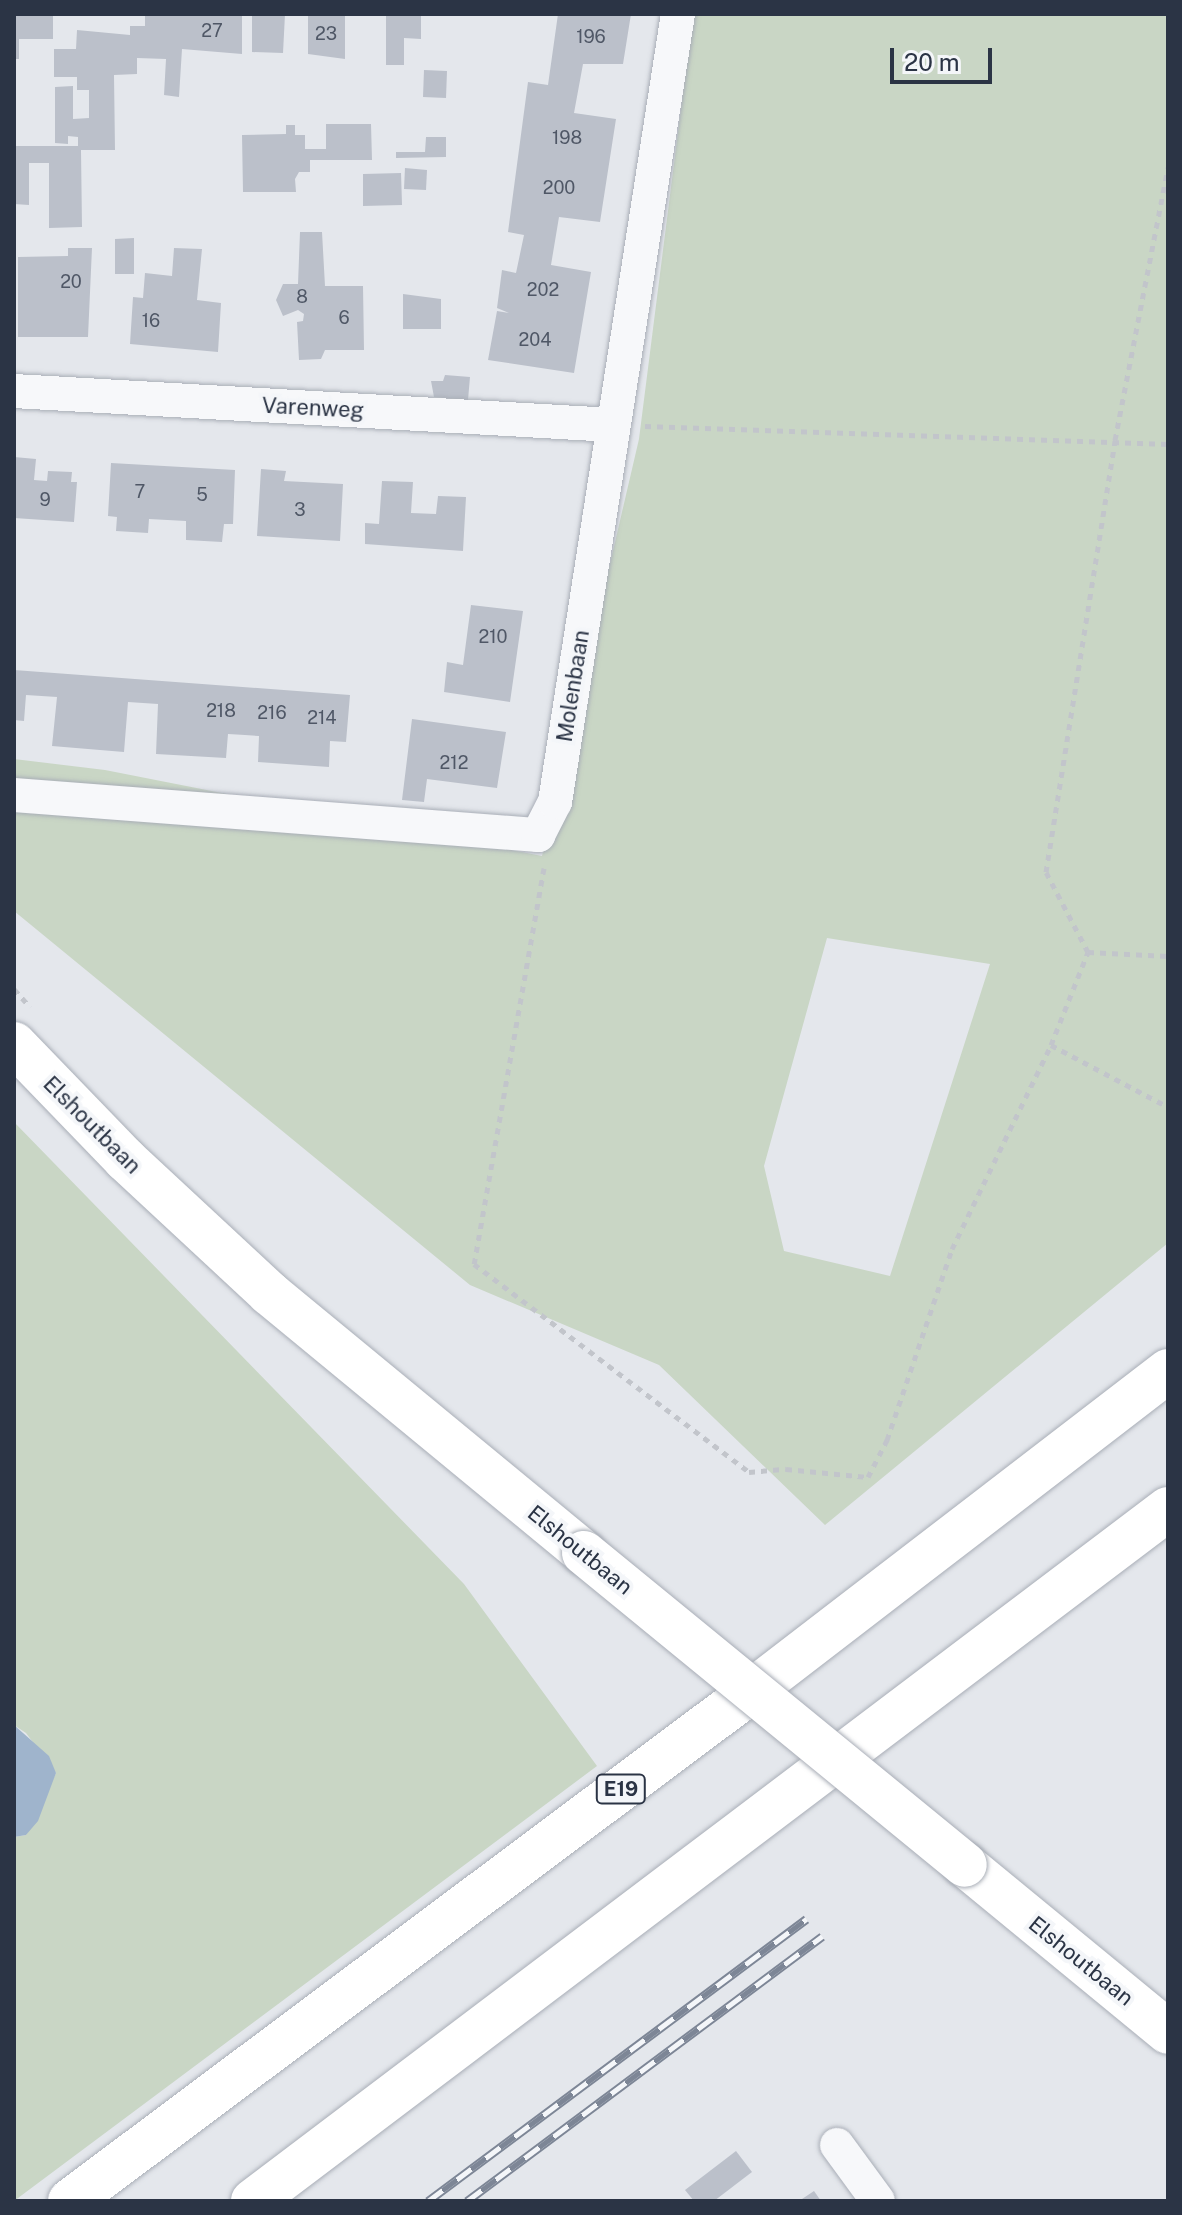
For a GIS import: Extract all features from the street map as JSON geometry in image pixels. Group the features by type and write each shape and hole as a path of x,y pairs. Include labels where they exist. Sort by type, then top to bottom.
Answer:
{"main road":[{"name":"Elshoutbaan","path":"24,1028 125,1159 269,1293 1168,2032"},
{"name":"E19","path":"70,2201 740,1700 1168,1371"},
{"path":"253,2201 1168,1509"}],"street":[{"name":"Molenbaan","path":"14,795 538,835 555,802 678,14"},
{"name":"Varenweg","path":"14,391 612,425"},
{"path":"837,2145 878,2201"}],"path":[{"path":"544,864 474,1264 749,1472 786,1469 868,1477 887,1440 952,1249 1051,1045 1088,952 1046,872 1115,440 1168,167"},
{"path":"612,425 1168,444"},
{"path":"1088,952 1168,956"},
{"path":"14,989 24,1028"},
{"path":"1051,1045 1168,1107"}],"green space":[{"path":"693,14 1168,14 1168,1243 825,1525 659,1365 470,1285 14,911 14,759 105,770 542,856 639,439","holes":["827,938 990,964 890,1276 784,1251 764,1166"]},
{"path":"14,1122 464,1584 597,1766 14,2201 14,1837 26,1835 56,1773 26,1733 14,1725"}],"water":[{"path":"14,1725 49,1756 56,1773 38,1821 26,1835 14,1837"}],"building":[{"path":"14,14 53,14 53,39 19,39 19,59 14,59"},
{"path":"145,14 242,14 242,54 182,49 179,97 164,95 166,59 137,58 137,74 114,75 115,150 81,150 82,227 49,228 49,163 29,163 29,205 14,204 14,146 78,146 78,137 68,136 68,144 55,143 55,87 73,86 73,119 89,118 89,90 77,90 77,77 54,77 54,49 76,49 77,30 130,35 130,26 145,26"},
{"path":"252,14 285,14 283,53 252,52"},
{"path":"308,14 345,14 345,59 308,54"},
{"path":"386,14 421,14 421,39 404,38 404,65 386,65"},
{"path":"558,14 631,14 623,64 583,64 574,113 616,119 600,222 559,217 551,265 591,272 574,373 488,360 497,311 509,313 497,308 502,270 516,273 524,235 508,232 528,82 548,85"},
{"path":"424,70 447,71 446,98 423,97"},
{"path":"326,124 371,124 372,160 310,160 310,172 299,172 295,179 296,192 243,192 242,135 286,134 286,125 295,125 295,135 305,135 305,149 326,149"},
{"path":"426,137 446,137 446,157 396,158 396,152 425,152"},
{"path":"405,168 427,170 426,190 404,189"},
{"path":"401,173 402,205 363,206 363,174"},
{"path":"300,232 322,232 325,286 363,286 364,350 325,350 321,359 299,360 297,322 303,321 304,314 298,310 283,316 276,300 283,284 298,284"},
{"path":"134,238 134,274 115,274 115,239"},
{"path":"68,248 92,248 88,337 18,337 18,257 68,256"},
{"path":"174,248 202,249 197,300 221,303 218,352 130,344 133,297 143,298 145,273 172,276"},
{"path":"403,294 441,299 441,329 403,329"},
{"path":"445,375 470,377 468,400 434,397 431,381 443,381"},
{"path":"14,457 36,459 34,480 47,481 48,471 72,472 71,482 77,482 74,522 14,518"},
{"path":"111,463 235,470 233,524 224,524 222,542 186,540 186,521 149,519 148,533 116,531 117,517 108,516"},
{"path":"261,469 286,471 284,481 343,484 340,541 257,536"},
{"path":"382,481 413,482 411,513 436,514 438,496 466,497 463,551 365,544 365,523 379,524"},
{"path":"471,605 523,611 510,702 444,692 447,662 463,665"},
{"path":"14,670 350,695 346,742 330,741 329,767 258,762 259,736 228,734 226,758 156,754 158,704 128,702 124,752 52,746 57,697 26,695 24,721 14,720"},
{"path":"412,719 506,732 497,788 427,779 424,802 402,800"},
{"path":"736,2151 752,2172 714,2201 694,2201 685,2190"},
{"path":"814,2191 821,2201 799,2201"}],"railway":[{"path":"428,2201 806,1919"},
{"path":"467,2201 822,1936"}]}
